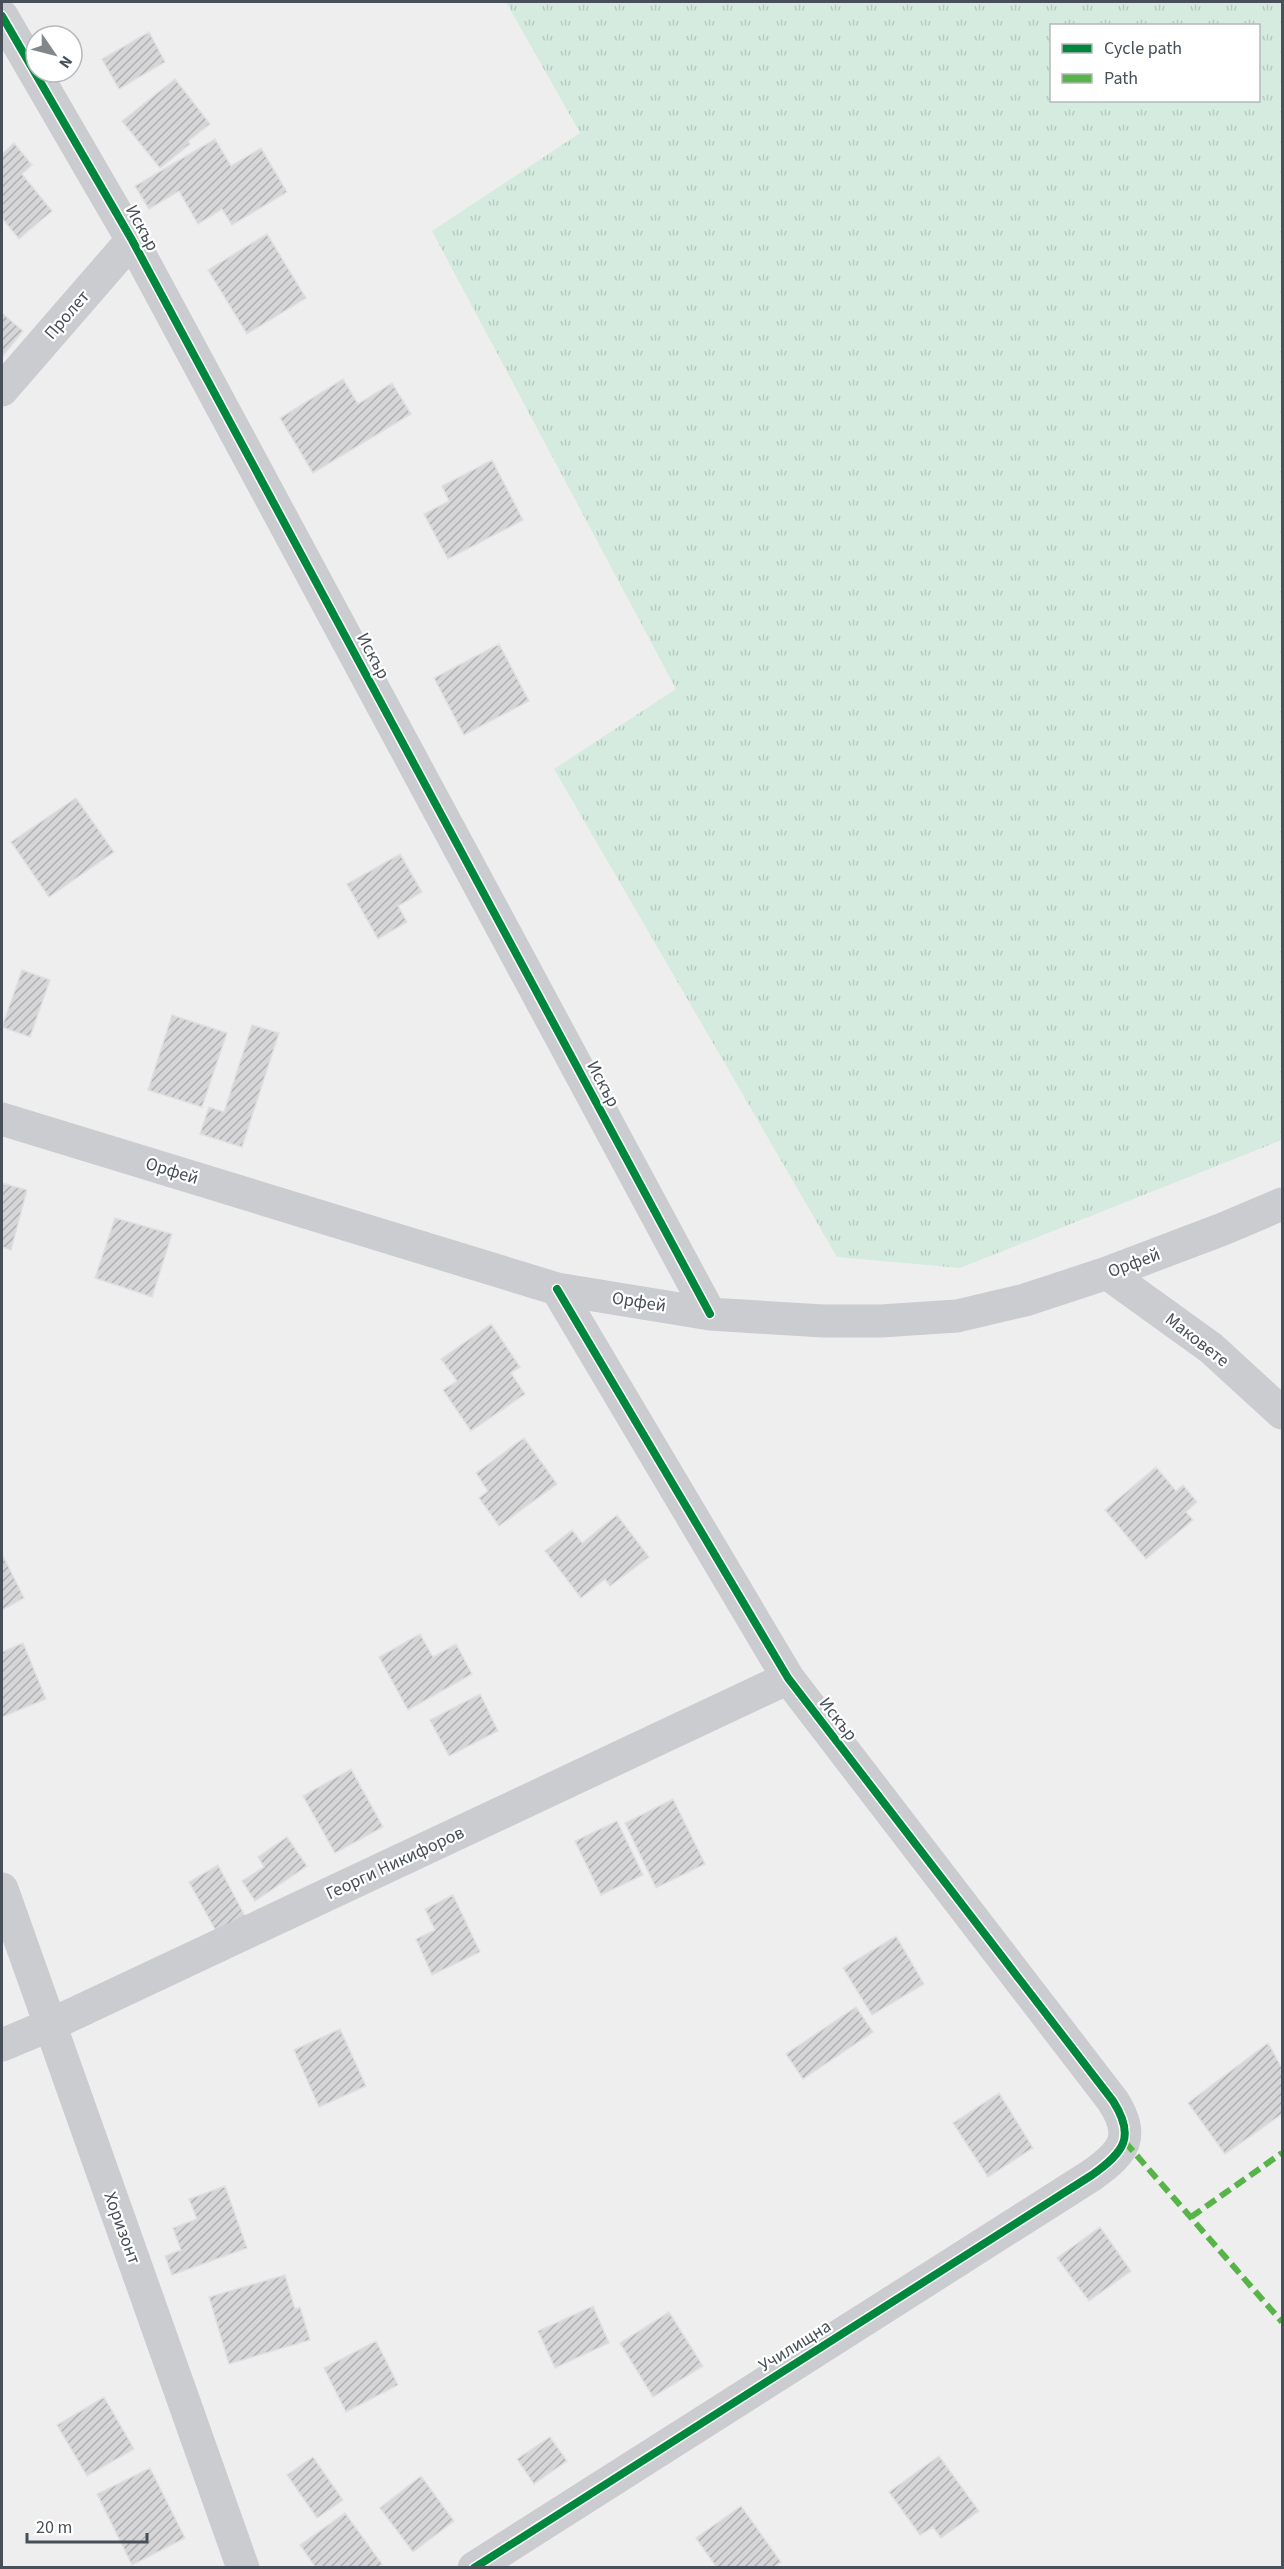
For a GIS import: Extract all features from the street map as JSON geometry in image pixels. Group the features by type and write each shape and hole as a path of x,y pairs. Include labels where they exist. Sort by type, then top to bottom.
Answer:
{"street":[{"name":"Искър","path":"2,16 132,240 710,1314"},
{"name":"Пролет","path":"2,390 132,240"},
{"name":"Орфей","path":"2,1119 557,1289 710,1314 823,1322 957,1316 1025,1300 1107,1273 1282,1204"},
{"name":"Маковете","path":"1107,1273 1211,1348 1282,1413"},
{"name":"Искър","path":"557,1289 788,1678 1113,2101 1125,2118 1125,2142"},
{"name":"Георги Никифоров","path":"2,2045 50,2025 788,1678"},
{"name":"Хоризонт","path":"2,1889 243,2568"},
{"name":"Училищна","path":"474,2568 1092,2175 1110,2162 1125,2142"}],"green space":[{"path":"506,2 1282,2 1282,1140 960,1268 837,1257 554,769 676,689 432,231 580,133"}],"building":[{"path":"149,32 165,62 119,89 102,59"},
{"path":"175,79 210,124 188,141 190,144 160,168 122,121"},
{"path":"215,139 231,166 261,148 287,192 232,225 222,209 198,224 179,191 149,209 135,186"},
{"path":"14,143 32,165 22,174 52,211 19,239 2,218 2,154"},
{"path":"267,234 306,298 247,334 208,270"},
{"path":"2,313 23,331 2,357"},
{"path":"343,379 358,404 392,383 411,414 313,473 280,418"},
{"path":"492,460 523,520 448,559 424,514 449,501 442,486"},
{"path":"499,644 529,701 464,735 434,678"},
{"path":"76,798 114,852 49,897 11,842"},
{"path":"400,854 422,892 398,906 407,922 378,939 347,884"},
{"path":"22,970 50,980 30,1037 2,1027"},
{"path":"172,1015 227,1033 202,1107 148,1090"},
{"path":"252,1025 279,1033 242,1147 200,1134 209,1107 224,1112"},
{"path":"2,1183 27,1190 11,1250 2,1247"},
{"path":"115,1218 172,1234 152,1297 95,1278"},
{"path":"491,1324 520,1367 511,1373 525,1394 471,1431 443,1390 457,1381 441,1359"},
{"path":"524,1438 557,1484 499,1526 479,1498 488,1491 476,1473"},
{"path":"1156,1467 1176,1491 1183,1485 1197,1502 1186,1512 1193,1520 1146,1559 1105,1510"},
{"path":"617,1515 649,1557 610,1586 605,1579 581,1598 545,1551 572,1530 582,1543"},
{"path":"2,1554 24,1598 2,1610"},
{"path":"420,1634 433,1657 456,1644 472,1674 408,1710 379,1657"},
{"path":"23,1643 46,1699 2,1717 2,1652"},
{"path":"480,1694 498,1731 449,1756 430,1720"},
{"path":"351,1769 383,1827 335,1853 303,1796"},
{"path":"673,1799 705,1864 656,1888 625,1823"},
{"path":"617,1821 643,1875 601,1895 575,1841"},
{"path":"287,1837 307,1866 255,1901 242,1881 264,1867 258,1857"},
{"path":"218,1865 246,1918 217,1933 189,1882"},
{"path":"453,1895 480,1952 432,1975 416,1939 435,1930 425,1909"},
{"path":"896,1936 924,1984 872,2015 843,1968"},
{"path":"856,2007 873,2032 803,2079 786,2054"},
{"path":"340,2029 366,2086 319,2107 294,2050"},
{"path":"1268,2043 1282,2068 1282,2114 1225,2154 1188,2103"},
{"path":"999,2093 1033,2148 988,2177 953,2123"},
{"path":"225,2186 247,2248 172,2275 165,2256 181,2250 173,2228 197,2219 189,2199"},
{"path":"1100,2227 1131,2271 1089,2301 1057,2258"},
{"path":"285,2275 295,2309 300,2307 310,2340 229,2364 209,2297"},
{"path":"593,2306 609,2343 555,2368 538,2331"},
{"path":"669,2312 703,2366 653,2397 620,2343"},
{"path":"376,2341 398,2385 346,2412 324,2368"},
{"path":"104,2397 134,2449 87,2476 57,2425"},
{"path":"550,2437 567,2461 534,2484 517,2459"},
{"path":"939,2456 979,2511 941,2538 933,2527 920,2535 889,2492"},
{"path":"313,2457 343,2500 317,2518 287,2475"},
{"path":"150,2468 185,2538 132,2565 97,2494"},
{"path":"421,2476 454,2521 413,2552 380,2508"},
{"path":"741,2506 781,2562 773,2568 717,2568 696,2538"},
{"path":"345,2513 382,2564 377,2568 316,2568 300,2545"}],"marked path":[{"path":"1125,2142 1282,2322"},
{"path":"1191,2217 1282,2153"}],"cycle path":[{"path":"2,16 132,240 710,1314"},
{"path":"474,2568 1092,2175 1119,2151 1125,2134 1124,2125 1113,2101 788,1678 557,1289"}]}
